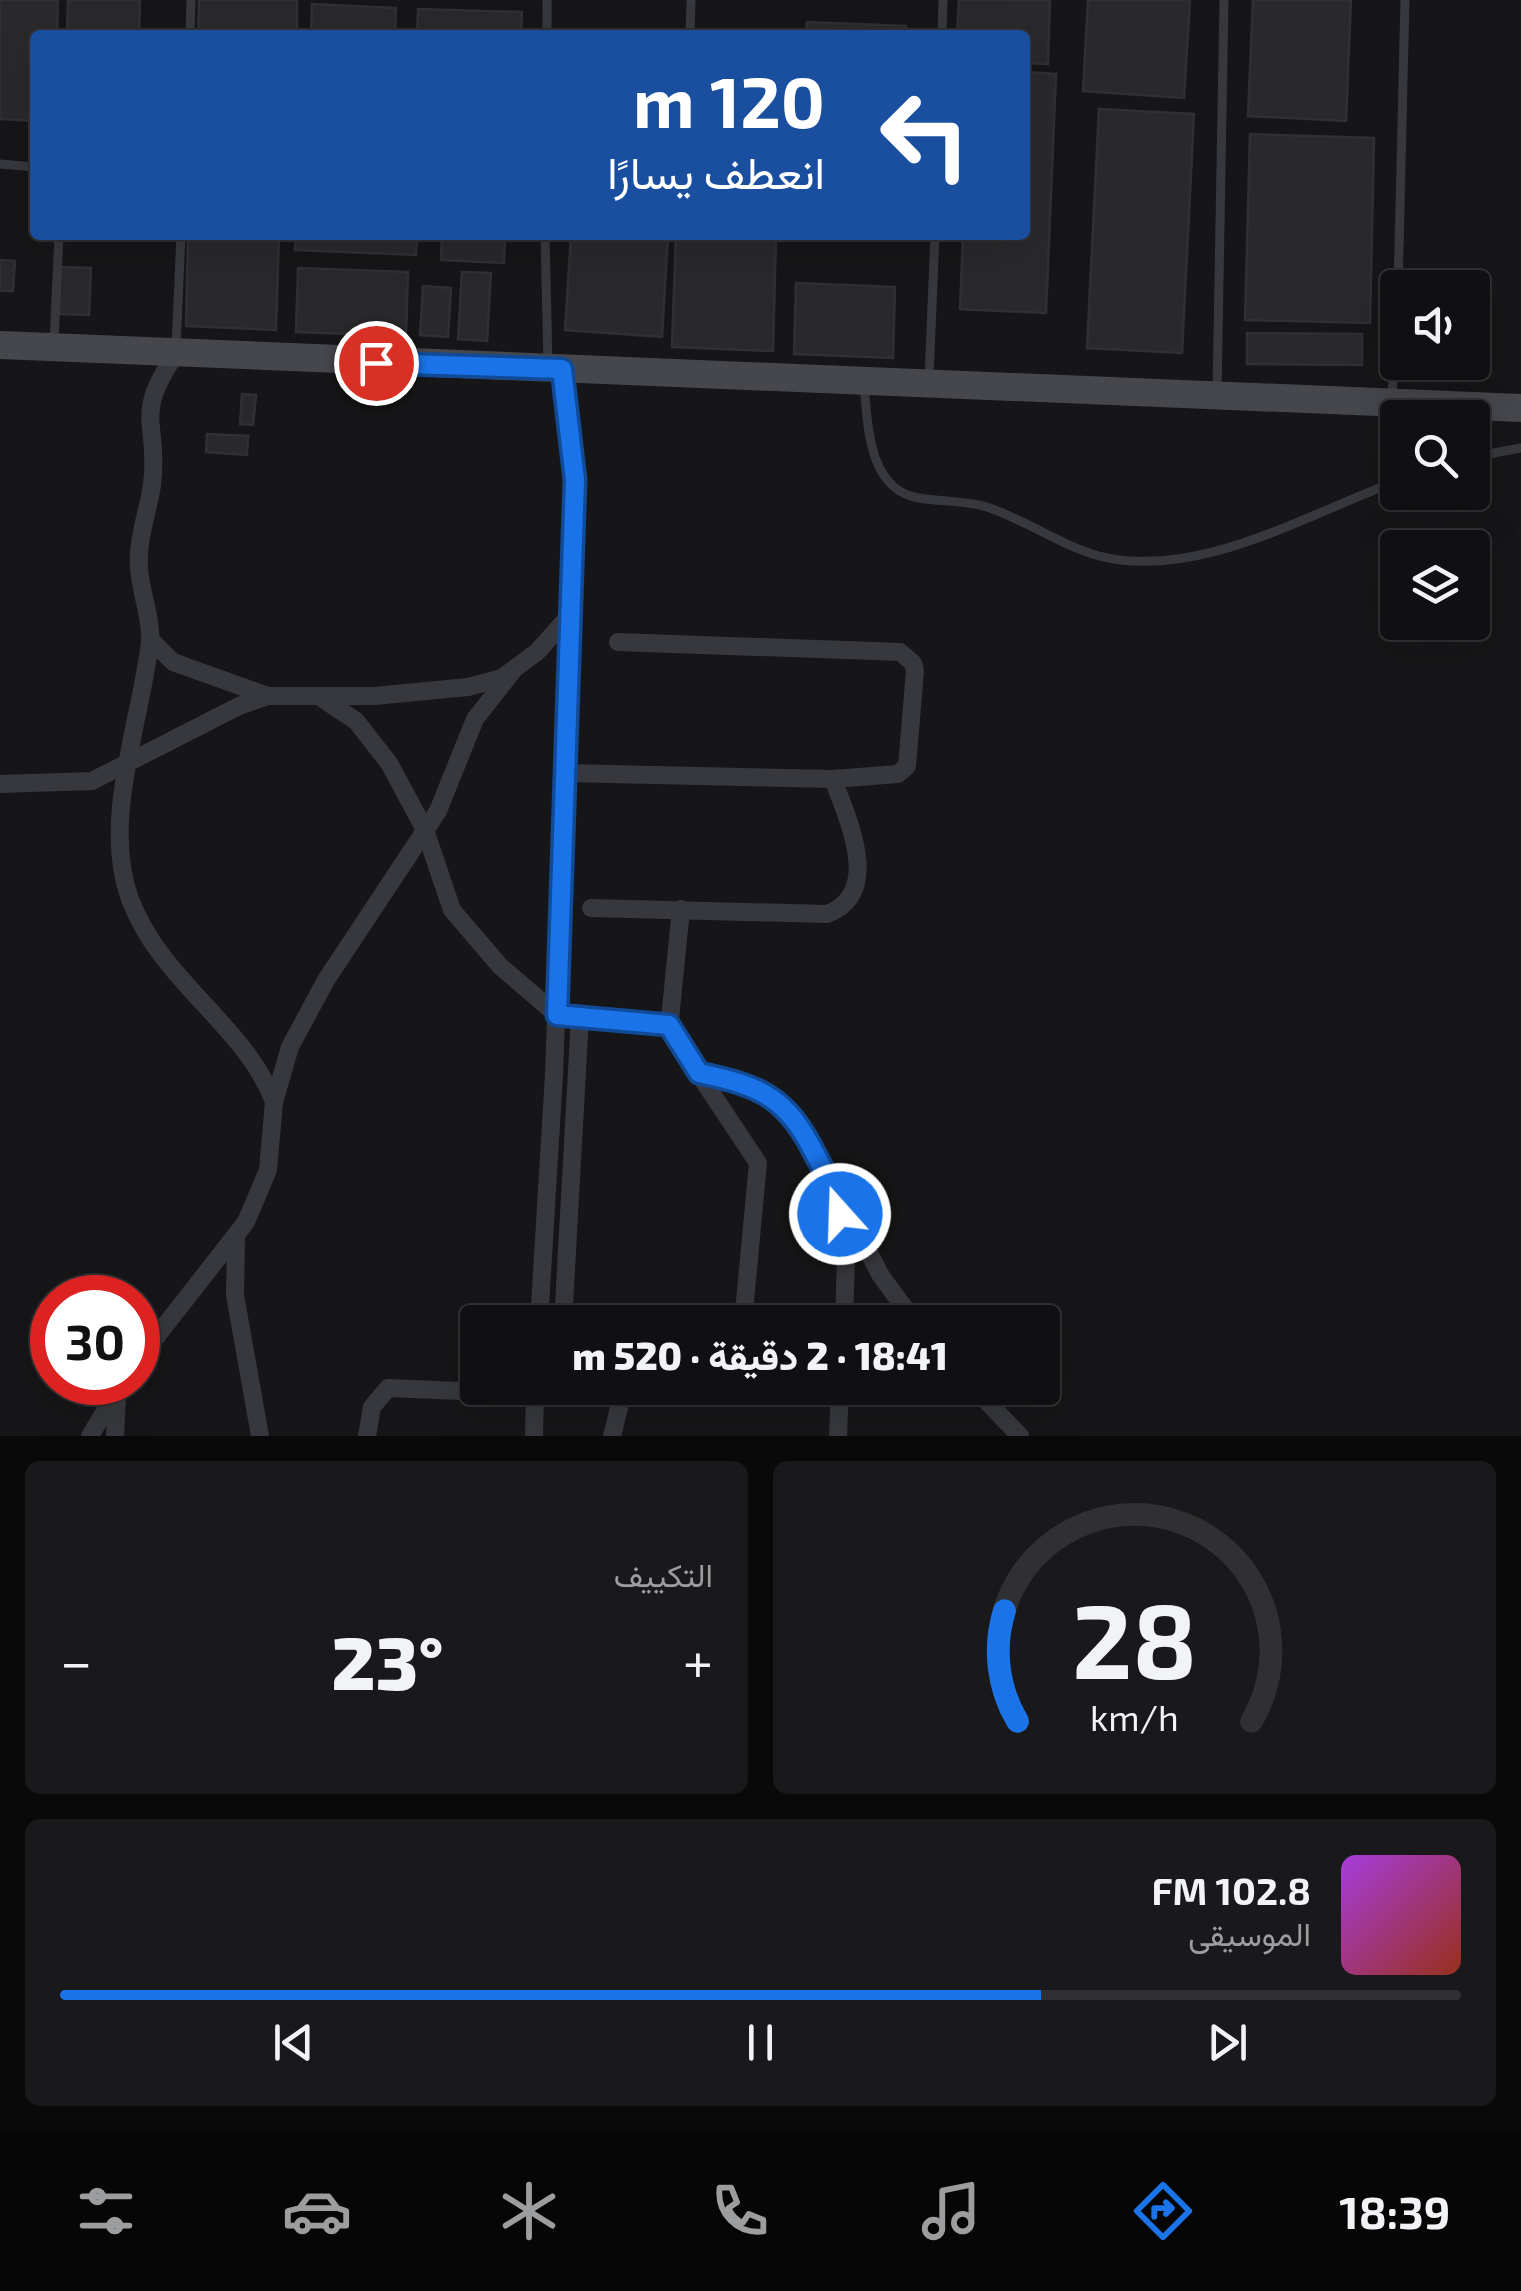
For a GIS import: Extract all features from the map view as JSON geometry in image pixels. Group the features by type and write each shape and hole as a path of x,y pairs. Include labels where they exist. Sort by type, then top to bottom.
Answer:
{"main road":[{"path":"0,345 1380,404"},
{"path":"1490,407 1521,408"}],"street":[{"path":"175,355 154,386 148,418 152,484 139,566 150,638 126,768 122,854 129,896 142,926 173,971 262,1071 274,1102"},
{"path":"540,1305 557,1015 575,480 555,369"},
{"path":"160,1333 236,1238 268,1170 274,1102 290,1047 326,980 452,785 475,719 512,672 571,614"},
{"path":"150,638 173,662 268,696"},
{"path":"567,773 833,780 898,774 907,766 915,671 908,656 900,652 618,642"},
{"path":"0,784 74,784 126,768 239,706 268,696 468,686 512,672"},
{"path":"318,696 356,721 372,738 425,830 452,910 473,939 557,1015 669,1025"},
{"path":"590,908 827,914 849,902 858,878 856,851 833,780"},
{"path":"680,909 669,1025 758,1162 745,1305"},
{"path":"564,1305 580,1017"},
{"path":"699,1073 761,1090 788,1109 881,1276 902,1305"},
{"path":"836,1192 846,1257 845,1305"},
{"path":"236,1238 235,1295 260,1436"},
{"path":"367,1436 372,1407 388,1388 460,1389"},
{"path":"90,1436 110,1405"},
{"path":"115,1436 118,1405"},
{"path":"534,1436 535,1405"},
{"path":"612,1436 620,1405"},
{"path":"838,1436 839,1405"},
{"path":"990,1405 1020,1436"}],"lane":[{"path":"190,30 191,0"},
{"path":"547,0 547,30"},
{"path":"690,30 691,0"},
{"path":"942,30 943,0"},
{"path":"1216,398 1224,0"},
{"path":"1398,270 1405,0"},
{"path":"0,164 30,167"},
{"path":"53,348 59,240"},
{"path":"175,355 181,240"},
{"path":"546,240 555,369"},
{"path":"929,386 934,240"},
{"path":"864,383 872,447 880,470 904,494 973,503 1104,557 1166,562 1202,557 1380,489"},
{"path":"1490,454 1521,448"}],"building":[{"path":"0,0 58,0 57,30 30,30 30,121 0,119"},
{"path":"68,0 140,0 139,30 67,30"},
{"path":"199,0 297,0 297,30 198,30"},
{"path":"959,0 1050,0 1048,64 1030,63 1030,30 957,30"},
{"path":"1088,0 1190,0 1184,98 1083,91"},
{"path":"1253,0 1351,0 1346,121 1248,116"},
{"path":"312,4 396,8 395,30 311,30"},
{"path":"418,9 522,12 521,30 417,30"},
{"path":"807,22 906,26 906,30 806,30"},
{"path":"1030,72 1056,74 1046,313 960,309 963,240 1030,240"},
{"path":"1099,109 1194,114 1182,353 1087,348"},
{"path":"1250,134 1374,138 1370,323 1245,320"},
{"path":"188,240 279,240 276,330 186,326"},
{"path":"296,240 417,240 416,255 295,250"},
{"path":"442,240 505,240 504,263 441,260"},
{"path":"571,240 668,240 662,337 565,330"},
{"path":"676,240 776,240 773,351 672,347"},
{"path":"0,260 15,261 13,291 0,291"},
{"path":"60,267 91,268 89,315 59,314"},
{"path":"298,268 408,272 406,336 296,332"},
{"path":"462,272 491,273 487,341 458,339"},
{"path":"796,283 895,287 893,358 794,354"},
{"path":"423,286 451,288 448,337 420,335"},
{"path":"1247,333 1362,334 1362,365 1247,364"},
{"path":"242,394 256,395 253,425 240,424"},
{"path":"207,434 248,436 247,455 206,452"}],"route":[{"path":"376,363 562,369 575,480 557,1015 669,1025 699,1073 736,1081 774,1098 788,1109 807,1135 836,1192 840,1214"}]}
